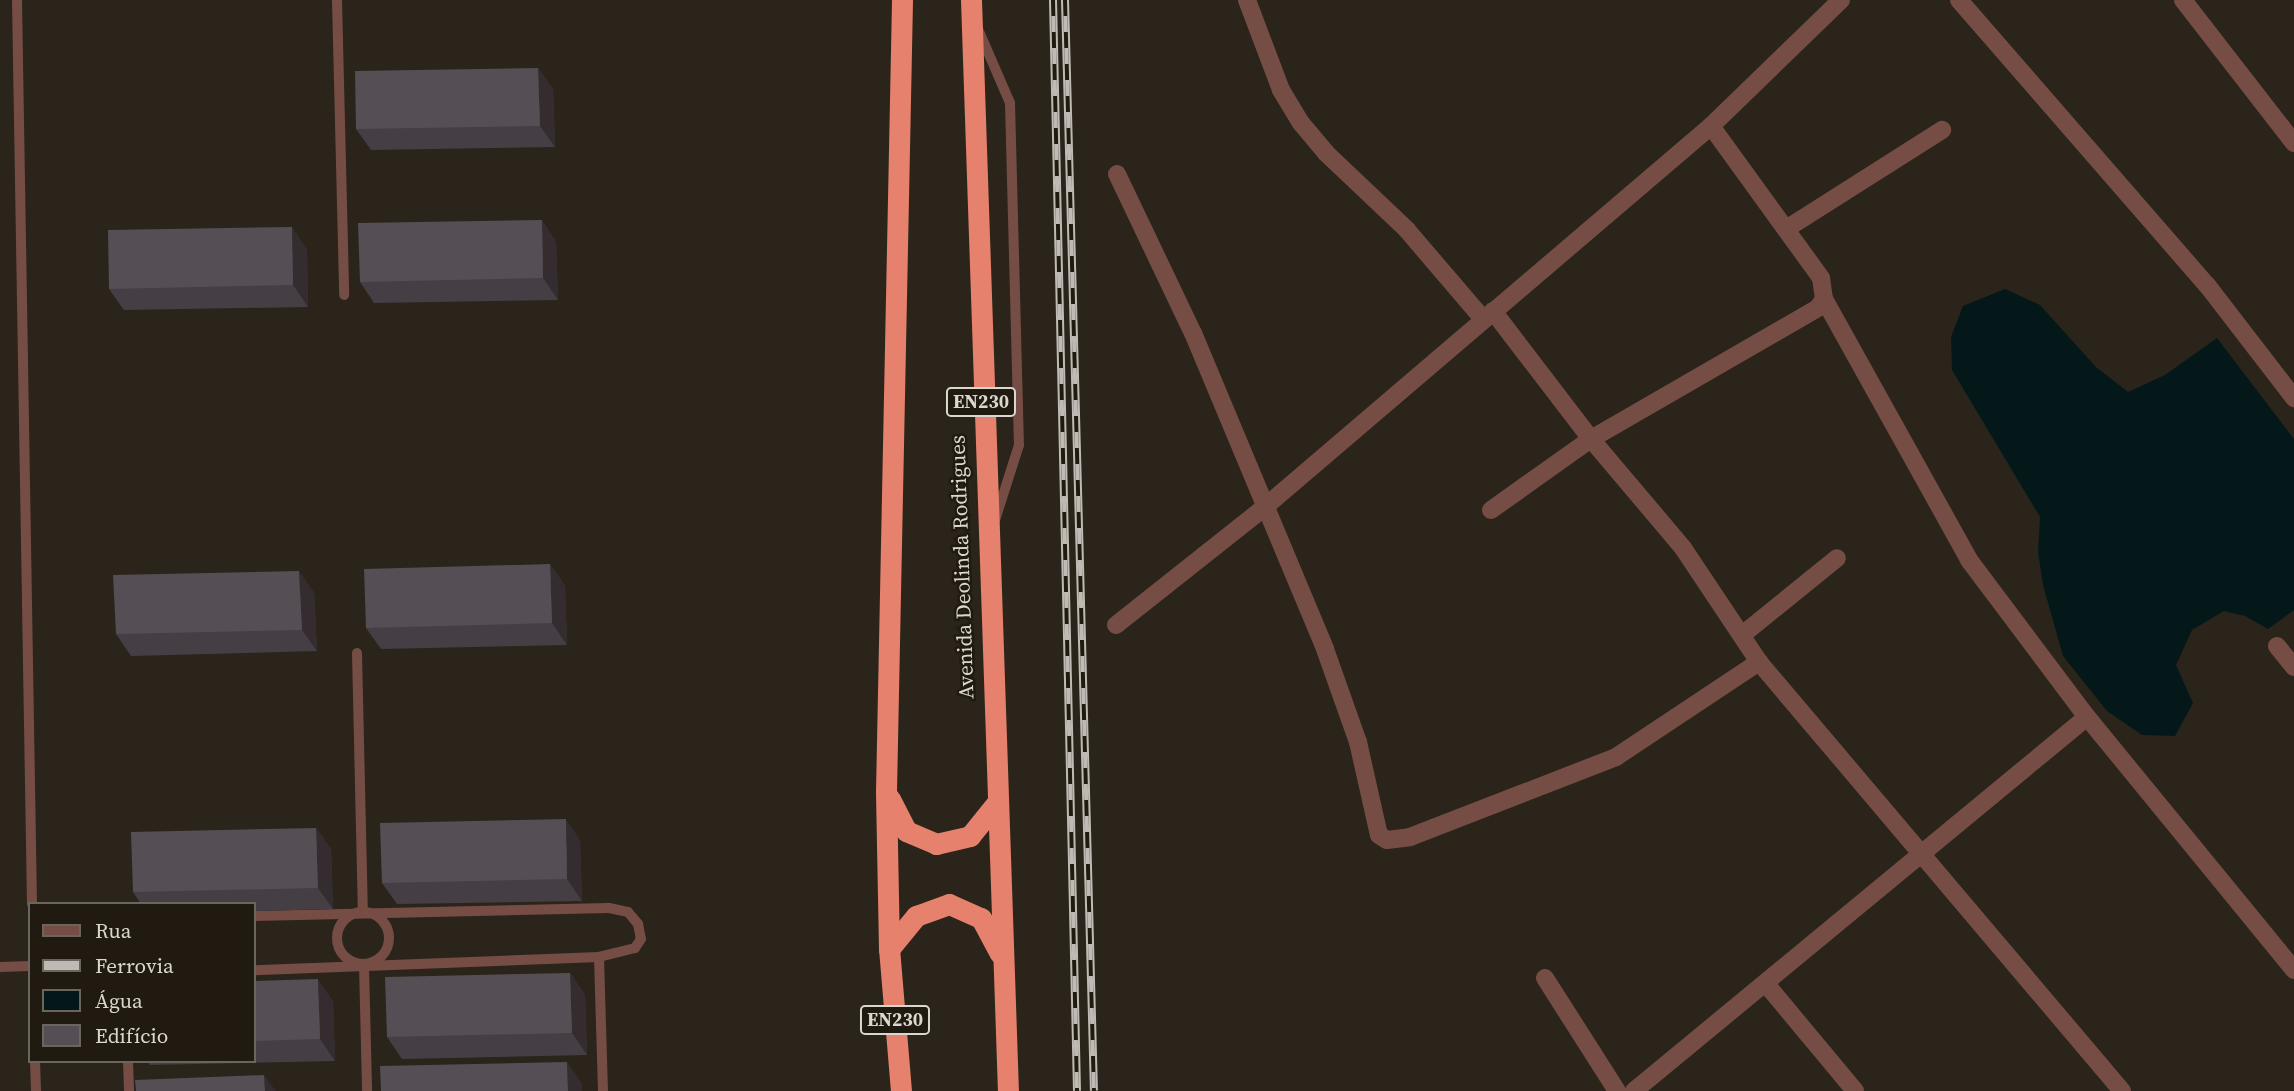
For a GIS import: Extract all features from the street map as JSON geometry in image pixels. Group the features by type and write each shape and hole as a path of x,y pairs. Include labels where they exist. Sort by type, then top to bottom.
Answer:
{"highway":[{"name":"EN230","path":"901,1091 889,949 886,791 902,0"},
{"name":"Avenida Deolinda Rodrigues","path":"971,6 986,550 1008,1091"},
{"path":"886,791 906,831 936,844 970,836 995,805"},
{"path":"889,949 916,916 949,904 981,918 1004,965"}],"street":[{"path":"1247,0 1281,90 1301,123 1326,153 1407,230 1488,315 1683,548 1759,663 1923,856 2114,1088"},
{"path":"1116,625 1266,506 1711,126 1841,0"},
{"path":"1959,0 2207,285 2294,398"},
{"path":"2183,0 2294,143"},
{"path":"1711,126 1821,278 1824,299 1969,560 2087,717 2294,970"},
{"path":"1786,229 1942,130"},
{"path":"1117,174 1193,333 1325,649 1358,742 1379,835 1387,840 1422,833 1616,757 1759,663"},
{"path":"1491,510 1591,439 1818,308 1824,299"},
{"path":"1742,635 1838,558"},
{"path":"2277,646 2294,667"},
{"path":"1634,1091 1923,856 2087,717"},
{"path":"1545,978 1617,1091"},
{"path":"1766,984 1855,1091"}],"lane":[{"path":"17,0 32,902"},
{"path":"337,0 344,295"},
{"path":"971,6 1010,103 1019,445 986,550"},
{"path":"357,653 363,912"},
{"path":"256,916 609,908 628,912 638,924 641,939 635,948 599,957 256,970"},
{"path":"363,912 380,919 388,942 381,956 364,965 343,955 337,939 342,922 363,912"},
{"path":"599,957 603,1091"},
{"path":"364,965 367,1091"},
{"path":"0,967 28,966"},
{"path":"35,1063 36,1091"},
{"path":"128,1063 129,1091"}],"water":[{"path":"2005,289 2040,305 2096,367 2128,392 2165,375 2217,338 2294,439 2294,610 2268,629 2245,616 2224,611 2192,630 2176,665 2193,703 2175,736 2142,735 2107,711 2063,656 2043,585 2038,552 2040,517 1952,370 1951,337 1963,306"}],"building":[{"path":"538,68 540,126 356,129 355,71"},
{"path":"542,220 543,278 360,282 358,223"},
{"path":"292,227 293,285 109,289 108,230"},
{"path":"550,564 552,623 366,628 364,569"},
{"path":"299,571 302,630 116,634 113,575"},
{"path":"566,819 567,879 382,883 380,823"},
{"path":"316,828 318,888 133,892 131,832"},
{"path":"570,973 572,1033 387,1037 385,977"},
{"path":"318,979 320,1039 256,1041 256,981"},
{"path":"567,1062 568,1091 381,1091 380,1066"},
{"path":"264,1075 265,1091 136,1091 135,1080"}],"railway":[{"path":"1053,0 1077,1091"},
{"path":"1065,0 1094,1091"}]}
